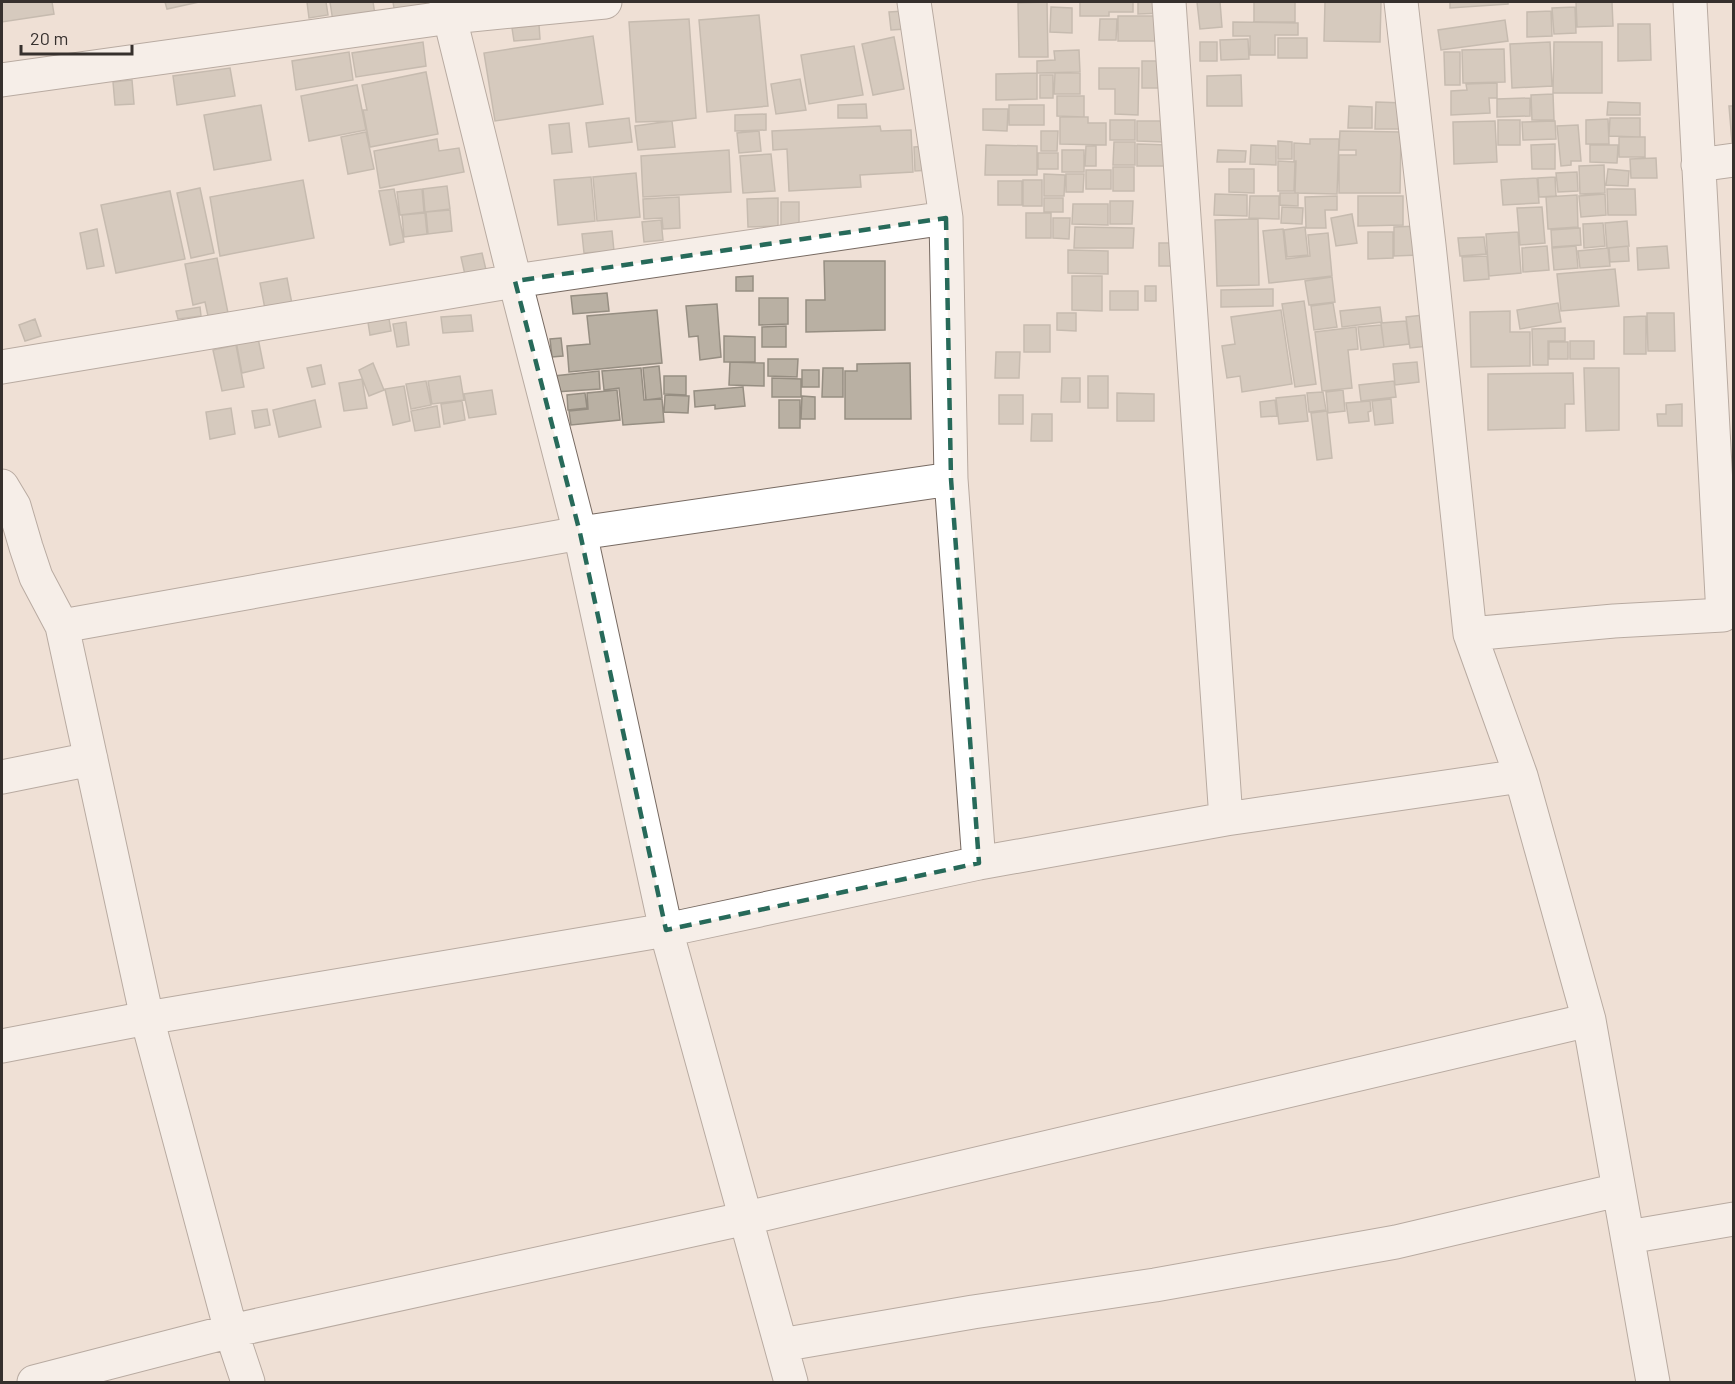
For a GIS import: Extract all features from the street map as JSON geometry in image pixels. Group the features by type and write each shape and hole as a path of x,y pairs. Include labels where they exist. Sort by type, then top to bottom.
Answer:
{"street":[{"path":"2,80 448,9 604,2"},
{"path":"914,2 946,218 951,479 979,863"},
{"path":"1169,2 1226,819"},
{"path":"1401,2 1430,245 1470,634 1521,776 1588,1020 1653,1383"},
{"path":"1470,634 1614,621 1728,614 1689,2"},
{"path":"448,9 580,532 666,930 747,1218 781,1345 788,1381"},
{"path":"1698,165 1734,160"},
{"path":"2,367 515,281 946,218"},
{"path":"62,626 580,532 951,479"},
{"path":"2,486 14,506 36,577 62,626 147,1018 231,1331 248,1383"},
{"path":"2,777 91,759"},
{"path":"2,1046 147,1018 666,930 979,863 1226,819 1521,776"},
{"path":"34,1383 231,1331 747,1218 1588,1020"},
{"path":"781,1345 973,1312 1155,1285 1384,1244 1618,1190"},
{"path":"1628,1237 1734,1219"}],"highlighted area":[{"path":"946,218 951,479 979,863 666,930 580,533 515,281"}],"building":[{"path":"2,2 52,2 54,14 2,22"},
{"path":"165,2 199,2 167,9"},
{"path":"307,2 326,2 328,15 309,18"},
{"path":"330,2 373,2 376,21 334,28"},
{"path":"393,2 430,2 432,14 396,20"},
{"path":"1047,2 1048,57 1019,57 1018,3"},
{"path":"1080,2 1133,2 1133,12 1109,12 1109,16 1080,16"},
{"path":"1138,2 1164,2 1164,13 1138,14"},
{"path":"1197,2 1220,2 1222,27 1200,29"},
{"path":"1254,2 1295,2 1295,22 1254,22"},
{"path":"1325,2 1381,2 1380,42 1324,41"},
{"path":"1450,2 1508,2 1508,4 1450,8"},
{"path":"1576,2 1612,2 1613,26 1577,27"},
{"path":"1051,7 1072,8 1072,33 1050,32"},
{"path":"1575,7 1576,33 1554,34 1552,8"},
{"path":"904,11 906,29 891,30 889,12"},
{"path":"1551,11 1552,36 1527,37 1527,12"},
{"path":"759,15 768,106 707,112 699,20"},
{"path":"1118,16 1162,16 1162,41 1118,41"},
{"path":"689,19 696,118 636,122 629,22"},
{"path":"1100,19 1117,19 1116,40 1099,40"},
{"path":"1505,20 1508,41 1441,50 1438,30"},
{"path":"1233,22 1298,23 1298,35 1275,35 1275,55 1250,55 1250,36 1233,36"},
{"path":"1618,24 1650,24 1651,60 1618,61"},
{"path":"539,25 540,39 514,41 512,28"},
{"path":"593,36 603,104 495,121 484,53"},
{"path":"894,37 904,89 873,95 862,44"},
{"path":"1278,38 1307,38 1307,58 1278,58"},
{"path":"1248,39 1249,59 1221,60 1220,40"},
{"path":"423,42 426,66 356,77 352,53"},
{"path":"1200,42 1217,42 1217,61 1200,61"},
{"path":"1550,42 1552,86 1512,88 1510,44"},
{"path":"1554,42 1602,42 1602,93 1553,93"},
{"path":"854,46 863,95 809,104 801,55"},
{"path":"1504,49 1505,82 1463,83 1462,50"},
{"path":"1079,50 1080,72 1037,73 1037,61 1055,60 1054,51"},
{"path":"349,52 353,80 296,90 292,61"},
{"path":"1444,52 1460,52 1460,85 1445,85"},
{"path":"1142,61 1164,61 1163,88 1142,88"},
{"path":"230,68 235,96 177,105 173,76"},
{"path":"1099,68 1139,68 1138,115 1115,114 1115,89 1099,89"},
{"path":"426,72 438,134 370,147 363,110 367,110 362,85"},
{"path":"1037,73 1037,99 996,100 996,74"},
{"path":"1055,73 1080,73 1080,94 1054,94"},
{"path":"1040,75 1053,75 1053,98 1040,98"},
{"path":"1241,75 1242,106 1207,106 1207,76"},
{"path":"800,79 806,110 776,114 771,84"},
{"path":"132,80 134,104 115,105 113,82"},
{"path":"1497,83 1497,98 1489,98 1490,113 1451,115 1451,91 1467,90 1466,84"},
{"path":"357,85 366,130 309,141 301,96"},
{"path":"1553,94 1554,120 1532,120 1531,95"},
{"path":"1057,96 1084,96 1084,117 1057,116"},
{"path":"1530,98 1530,116 1497,117 1497,99"},
{"path":"1376,102 1405,103 1404,129 1375,129"},
{"path":"1608,102 1640,103 1640,115 1607,115"},
{"path":"866,104 867,118 838,118 838,105"},
{"path":"261,105 271,160 214,170 204,115"},
{"path":"1009,105 1044,105 1044,125 1009,125"},
{"path":"1349,106 1372,107 1372,128 1348,128"},
{"path":"1729,106 1734,106 1734,142 1732,142"},
{"path":"983,109 1008,109 1007,131 983,130"},
{"path":"766,114 766,130 735,131 735,115"},
{"path":"1060,117 1088,117 1088,123 1106,123 1106,145 1060,144"},
{"path":"629,118 632,142 589,147 586,123"},
{"path":"1610,118 1640,118 1640,137 1609,136"},
{"path":"1608,119 1609,144 1586,144 1586,120"},
{"path":"1110,120 1135,120 1135,140 1110,140"},
{"path":"1498,120 1520,120 1520,145 1498,145"},
{"path":"672,121 675,147 638,150 635,126"},
{"path":"1137,121 1165,121 1165,142 1137,141"},
{"path":"1495,121 1497,162 1454,164 1453,122"},
{"path":"1555,121 1556,139 1523,140 1522,122"},
{"path":"569,123 572,152 552,154 549,125"},
{"path":"1578,125 1581,161 1571,161 1571,165 1561,166 1557,126"},
{"path":"880,126 881,131 911,130 913,172 860,175 861,187 789,191 787,149 773,150 772,131"},
{"path":"759,131 761,151 739,153 737,133"},
{"path":"1041,131 1058,131 1057,151 1041,151"},
{"path":"1340,131 1401,132 1400,193 1339,193 1339,155 1356,155 1356,150 1339,150"},
{"path":"366,132 374,169 348,174 341,137"},
{"path":"1619,137 1645,137 1645,157 1619,157"},
{"path":"437,139 439,151 459,148 464,172 380,188 374,151"},
{"path":"1310,139 1339,139 1337,194 1295,193 1294,143 1310,144"},
{"path":"1278,141 1292,142 1292,159 1278,159"},
{"path":"1114,142 1135,142 1135,165 1113,165"},
{"path":"1137,144 1169,145 1169,166 1137,166"},
{"path":"1555,144 1555,169 1532,169 1531,145"},
{"path":"986,145 1037,146 1037,175 985,175"},
{"path":"1251,145 1276,146 1276,165 1250,164"},
{"path":"1590,145 1618,145 1617,163 1590,162"},
{"path":"929,146 930,170 915,171 914,147"},
{"path":"1086,146 1096,146 1096,166 1085,166"},
{"path":"729,150 731,192 643,197 641,156"},
{"path":"1062,150 1084,150 1084,172 1062,172"},
{"path":"1218,150 1246,151 1245,162 1217,162"},
{"path":"1038,153 1058,153 1058,169 1038,169"},
{"path":"771,154 775,191 743,193 740,156"},
{"path":"1656,158 1657,178 1631,178 1630,159"},
{"path":"1278,161 1295,162 1294,191 1278,191"},
{"path":"1604,165 1605,193 1580,194 1579,166"},
{"path":"1113,167 1134,167 1134,191 1113,191"},
{"path":"1229,169 1254,169 1254,193 1229,192"},
{"path":"1608,169 1629,171 1628,186 1606,185"},
{"path":"1086,170 1111,170 1111,189 1086,189"},
{"path":"1577,172 1578,191 1558,192 1556,173"},
{"path":"636,173 640,217 597,221 593,177"},
{"path":"1044,174 1065,175 1064,196 1044,196"},
{"path":"1066,174 1084,174 1083,192 1066,192"},
{"path":"591,177 595,221 558,225 554,180"},
{"path":"1555,177 1556,196 1539,197 1538,178"},
{"path":"1537,178 1539,203 1503,205 1501,180"},
{"path":"303,180 314,238 220,256 210,197"},
{"path":"1023,180 1042,180 1042,206 1023,206"},
{"path":"998,181 1022,181 1022,205 998,205"},
{"path":"447,186 450,209 425,212 423,189"},
{"path":"200,188 214,253 191,258 177,193"},
{"path":"394,189 404,242 390,245 379,191"},
{"path":"422,189 424,212 400,215 397,192"},
{"path":"1607,189 1635,189 1636,215 1608,215"},
{"path":"170,191 185,259 116,273 101,205"},
{"path":"1280,193 1298,193 1298,206 1280,205"},
{"path":"1215,194 1247,195 1247,216 1214,215"},
{"path":"1605,194 1606,215 1581,217 1579,196"},
{"path":"1577,195 1578,227 1548,229 1546,197"},
{"path":"1250,196 1279,196 1279,219 1249,218"},
{"path":"1337,196 1337,210 1325,210 1326,228 1306,228 1305,197"},
{"path":"1358,196 1403,196 1403,225 1358,226"},
{"path":"679,197 680,228 663,229 662,218 644,219 643,199"},
{"path":"778,198 778,226 748,227 747,199"},
{"path":"1044,198 1063,198 1063,212 1044,212"},
{"path":"1110,201 1133,201 1132,224 1110,224"},
{"path":"781,202 799,202 799,226 781,226"},
{"path":"1073,204 1108,204 1108,225 1072,224"},
{"path":"1282,207 1303,208 1302,224 1281,223"},
{"path":"1542,207 1545,243 1520,245 1517,208"},
{"path":"450,210 452,231 428,234 426,212"},
{"path":"425,213 427,234 404,237 402,215"},
{"path":"1026,213 1051,213 1051,238 1026,238"},
{"path":"1352,214 1357,243 1336,246 1331,218"},
{"path":"1053,218 1070,218 1069,239 1053,238"},
{"path":"1258,219 1259,285 1217,286 1215,220"},
{"path":"661,220 663,240 644,242 642,222"},
{"path":"1627,221 1629,246 1607,248 1605,223"},
{"path":"1603,223 1605,246 1584,248 1583,224"},
{"path":"1419,226 1419,255 1394,256 1394,227"},
{"path":"1075,227 1134,228 1133,248 1074,248"},
{"path":"1305,227 1308,255 1287,257 1284,230"},
{"path":"1580,228 1581,245 1552,247 1551,230"},
{"path":"97,229 104,266 87,269 80,233"},
{"path":"1283,229 1286,259 1310,256 1308,235 1328,233 1332,276 1269,283 1263,231"},
{"path":"612,231 614,251 584,253 582,234"},
{"path":"1368,232 1393,232 1393,258 1368,259"},
{"path":"1518,232 1521,273 1489,276 1486,234"},
{"path":"1484,237 1486,254 1460,256 1458,238"},
{"path":"1159,243 1181,243 1180,266 1159,266"},
{"path":"1547,246 1549,270 1523,272 1522,248"},
{"path":"1576,246 1578,268 1554,270 1552,248"},
{"path":"1628,246 1629,261 1610,262 1609,248"},
{"path":"1667,246 1669,268 1638,270 1637,248"},
{"path":"1608,248 1610,266 1580,268 1578,251"},
{"path":"1068,250 1108,251 1108,274 1068,273"},
{"path":"482,253 487,274 466,279 461,257"},
{"path":"1487,256 1489,279 1464,281 1462,257"},
{"path":"217,258 228,313 208,316 205,302 193,305 185,264"},
{"path":"824,261 885,261 885,330 806,332 806,300 825,300"},
{"path":"1615,269 1619,306 1561,311 1557,274"},
{"path":"753,276 753,291 736,291 736,277"},
{"path":"1072,276 1102,276 1102,311 1072,310"},
{"path":"1332,277 1335,302 1309,305 1305,281"},
{"path":"287,278 292,304 265,309 260,283"},
{"path":"1145,286 1156,286 1156,301 1145,301"},
{"path":"1273,289 1273,306 1221,307 1221,290"},
{"path":"1110,291 1138,291 1138,310 1110,310"},
{"path":"607,293 609,311 573,314 571,296"},
{"path":"759,298 788,298 788,324 759,325"},
{"path":"1304,301 1316,384 1295,387 1282,304"},
{"path":"1333,303 1337,327 1314,330 1311,306"},
{"path":"1558,303 1561,322 1520,329 1517,310"},
{"path":"717,304 721,357 700,360 698,336 689,337 686,306"},
{"path":"200,307 201,316 178,319 176,311"},
{"path":"1380,307 1382,322 1342,327 1340,311"},
{"path":"657,310 662,363 569,372 567,346 590,344 587,316"},
{"path":"1281,310 1292,384 1242,392 1240,376 1227,378 1222,346 1235,344 1231,317"},
{"path":"1510,311 1510,332 1530,332 1530,366 1471,367 1470,312"},
{"path":"388,313 391,331 370,335 367,316"},
{"path":"1057,313 1076,313 1076,331 1057,330"},
{"path":"1647,313 1674,313 1675,351 1648,351"},
{"path":"1433,314 1437,345 1410,348 1406,317"},
{"path":"471,315 473,331 443,333 441,317"},
{"path":"1646,316 1646,354 1624,354 1624,317"},
{"path":"35,319 41,336 25,341 19,325"},
{"path":"1406,321 1409,344 1384,347 1381,323"},
{"path":"406,322 409,345 397,347 393,324"},
{"path":"1024,325 1050,325 1050,352 1024,352"},
{"path":"1381,325 1384,347 1361,350 1358,327"},
{"path":"786,326 786,347 762,347 762,327"},
{"path":"1356,327 1358,349 1348,350 1352,388 1322,391 1315,332"},
{"path":"1565,328 1565,341 1548,341 1548,365 1533,365 1532,329"},
{"path":"724,336 755,337 755,362 724,362"},
{"path":"258,338 264,368 242,373 236,341"},
{"path":"561,338 563,356 552,357 550,339"},
{"path":"1570,341 1594,341 1594,359 1570,359"},
{"path":"1549,342 1568,342 1568,359 1549,359"},
{"path":"236,345 244,387 222,391 213,350"},
{"path":"996,352 1020,352 1019,378 995,378"},
{"path":"768,359 798,359 797,377 768,376"},
{"path":"730,362 764,363 764,386 729,385"},
{"path":"1417,362 1419,382 1395,385 1393,364"},
{"path":"373,363 384,390 369,396 359,370"},
{"path":"910,363 911,419 845,419 845,371 857,371 857,364"},
{"path":"321,365 325,384 312,387 307,368"},
{"path":"659,366 662,398 646,400 643,368"},
{"path":"641,368 644,400 662,399 664,422 623,425 619,388 604,390 602,371"},
{"path":"823,368 843,368 843,397 822,397"},
{"path":"1584,368 1619,368 1619,430 1586,431"},
{"path":"802,370 819,370 819,387 802,387"},
{"path":"599,371 600,389 555,392 554,376"},
{"path":"1573,373 1574,404 1565,404 1565,428 1488,430 1488,374"},
{"path":"460,376 464,400 432,404 428,381"},
{"path":"664,376 686,376 686,395 664,394"},
{"path":"1088,376 1108,376 1108,408 1088,408"},
{"path":"772,378 801,379 801,397 772,397"},
{"path":"1062,378 1080,378 1080,402 1061,402"},
{"path":"362,379 367,408 344,411 339,383"},
{"path":"426,381 431,405 411,409 406,384"},
{"path":"1394,381 1396,397 1361,401 1359,385"},
{"path":"404,386 410,421 393,425 385,389"},
{"path":"743,387 745,406 715,409 715,405 695,407 694,391"},
{"path":"492,390 496,414 469,418 464,394"},
{"path":"617,390 620,420 571,425 569,411 588,409 587,393"},
{"path":"1343,390 1345,411 1328,413 1326,392"},
{"path":"1323,392 1326,410 1309,412 1307,393"},
{"path":"585,393 587,408 568,410 567,395"},
{"path":"1117,393 1154,394 1154,421 1117,421"},
{"path":"665,395 689,396 688,413 664,412"},
{"path":"999,395 1023,395 1023,424 999,424"},
{"path":"1305,395 1308,421 1279,424 1276,398"},
{"path":"802,396 815,397 815,419 801,419"},
{"path":"1391,399 1393,423 1375,425 1372,401"},
{"path":"315,400 321,427 279,437 273,410"},
{"path":"779,400 800,400 800,428 779,428"},
{"path":"1275,400 1277,416 1261,417 1260,402"},
{"path":"462,401 465,420 444,424 441,404"},
{"path":"1370,401 1369,421 1349,423 1346,403"},
{"path":"1682,404 1682,426 1658,426 1657,414 1666,414 1666,405"},
{"path":"437,406 440,427 415,431 411,411"},
{"path":"231,408 235,434 210,439 206,412"},
{"path":"267,409 270,425 255,428 252,411"},
{"path":"1327,411 1332,458 1317,460 1311,413"},
{"path":"1032,414 1052,414 1052,441 1031,441"}]}
